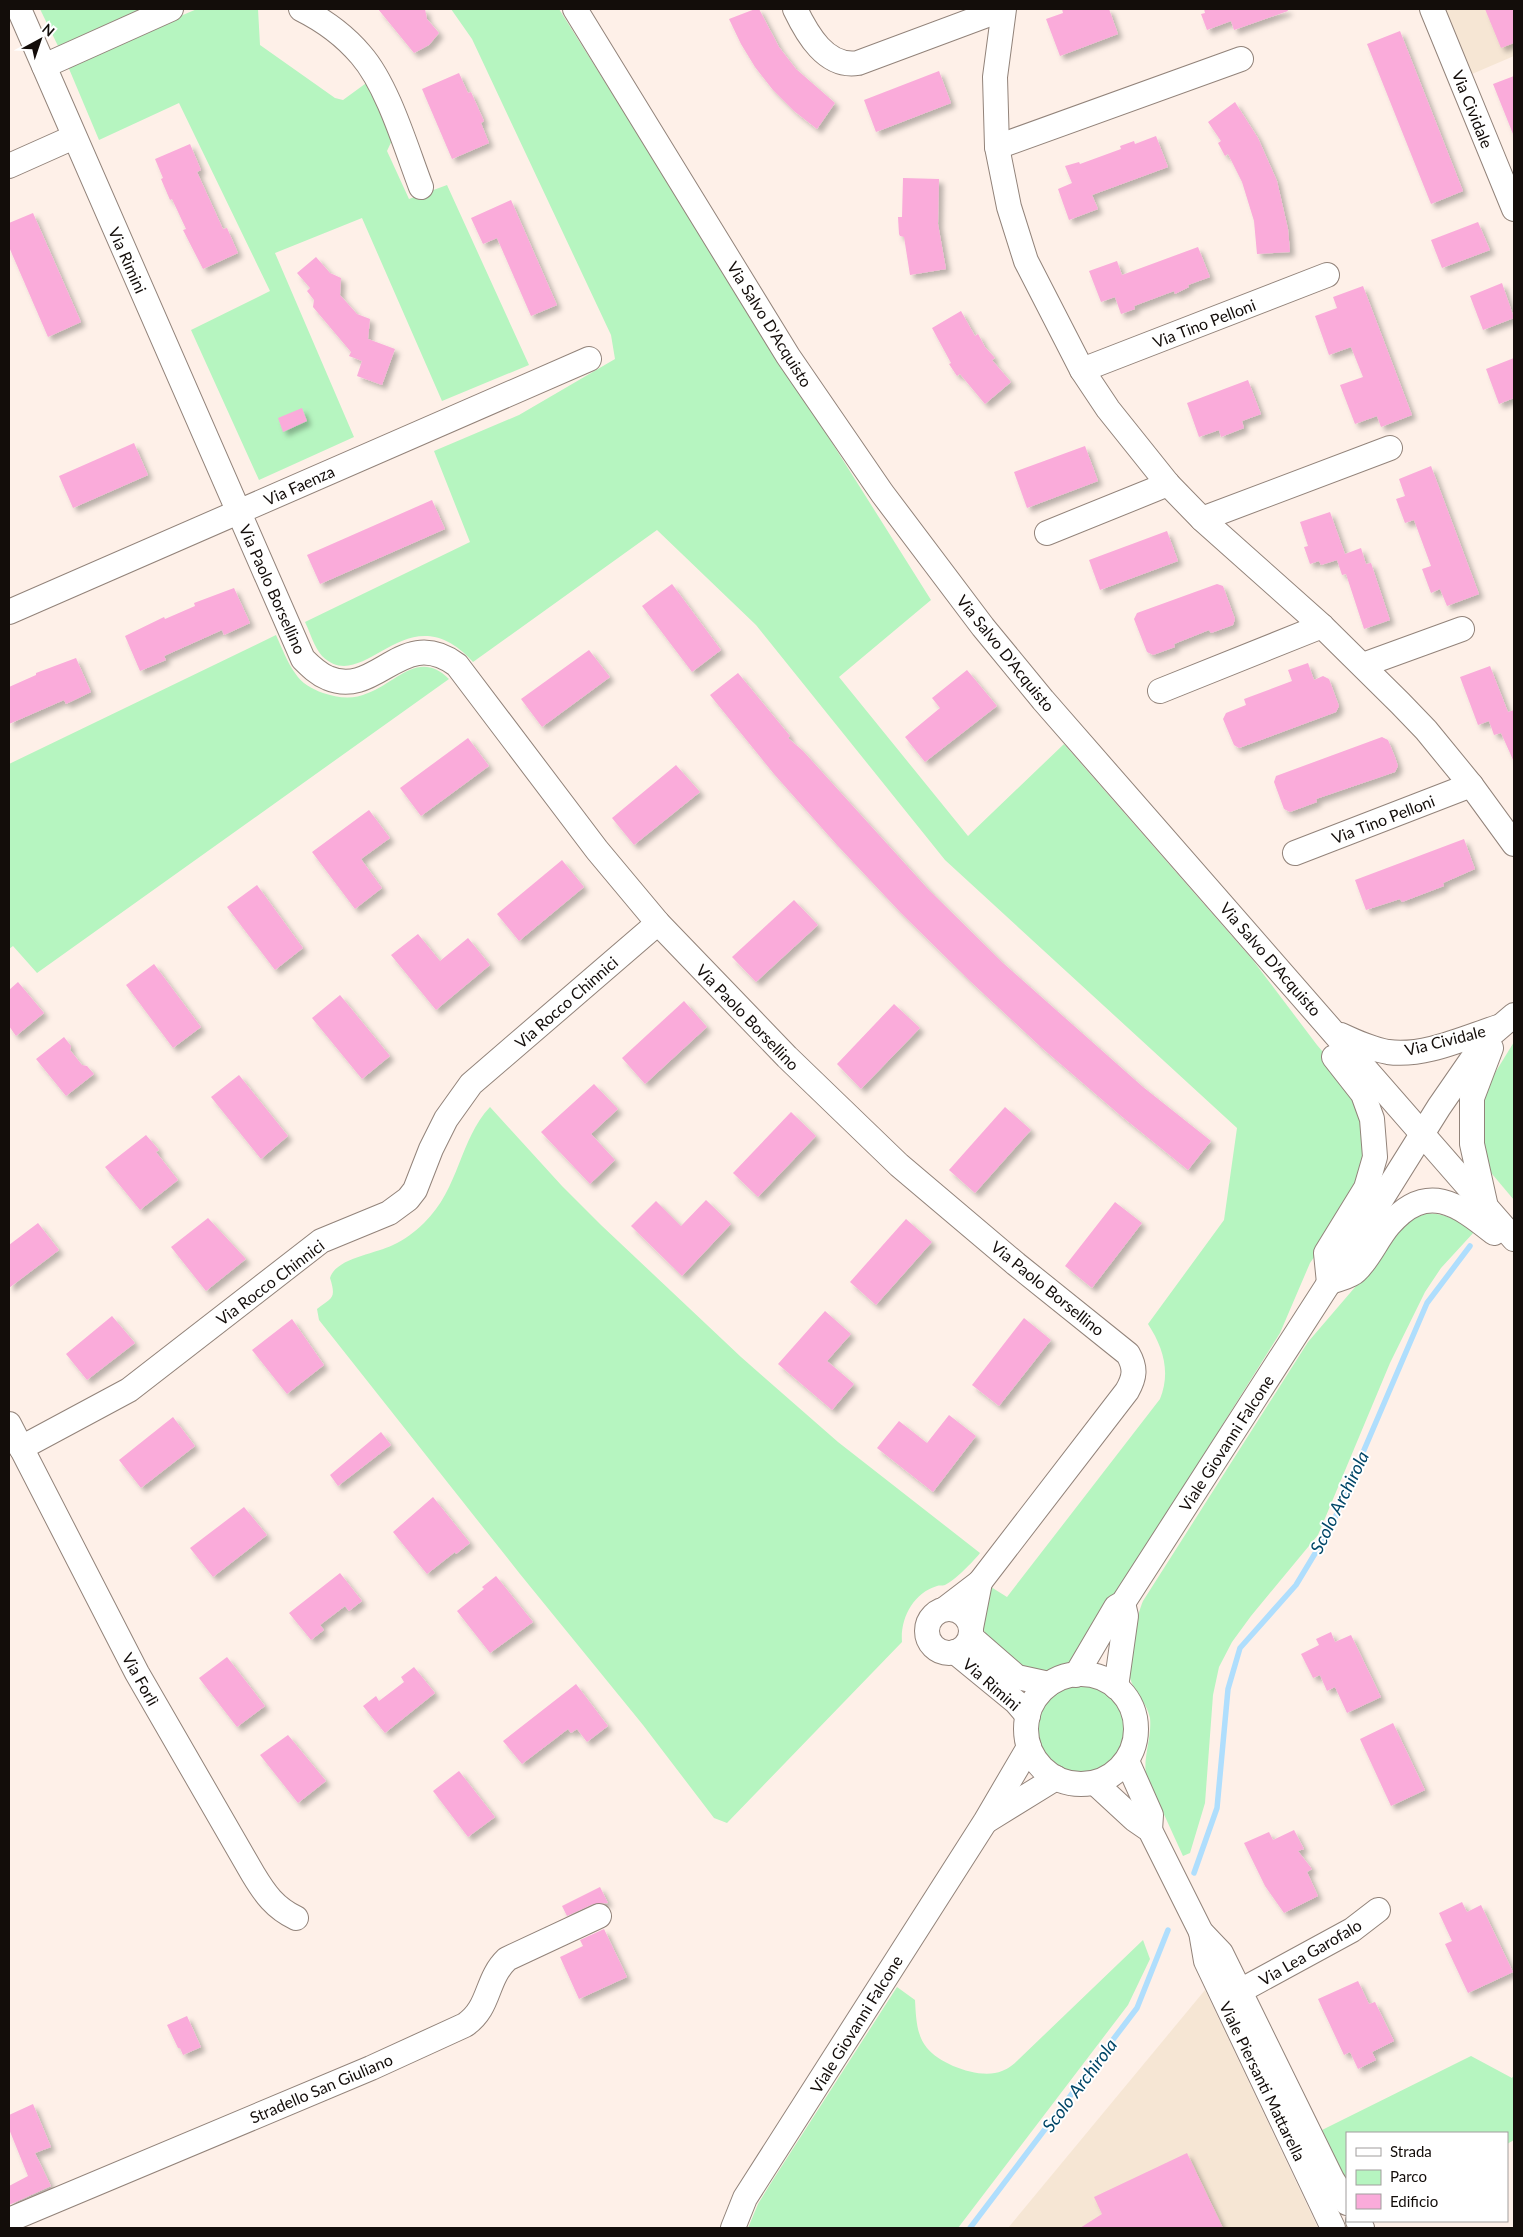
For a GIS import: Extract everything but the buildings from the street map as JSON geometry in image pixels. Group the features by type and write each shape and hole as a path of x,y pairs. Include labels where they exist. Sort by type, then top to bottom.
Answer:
{"street":[{"name":"Via Rimini","path":"19,9 238,512"},
{"path":"44,66 170,9"},
{"path":"301,9 343,37 365,59 379,81 421,186"},
{"name":"Via Salvo D'Acquisto","path":"575,9 788,356 882,493 983,627 1043,700 1514,1239"},
{"path":"795,9 803,27 813,41 827,55 847,65 858,63 1004,9 995,77 997,147 1009,207 1026,261 1082,370 1108,408 1168,484 1202,519 1363,665 1426,730 1471,785 1514,844"},
{"name":"Via Cividale","path":"1432,9 1514,209"},
{"path":"997,147 1241,59"},
{"path":"9,166 74,137"},
{"name":"Via Tino Pelloni","path":"1082,370 1327,275"},
{"name":"Via Faenza","path":"9,612 589,359"},
{"path":"1202,519 1390,448"},
{"path":"1047,533 1168,484"},
{"name":"Via Paolo Borsellino","path":"238,512 303,659 316,672 341,682 354,682 415,652 437,653 457,664 586,836 658,923 787,1057 899,1165 1010,1259 1128,1354 1135,1372 1128,1391 980,1582"},
{"path":"1160,691 1322,626"},
{"path":"1363,665 1462,629"},
{"name":"Via Tino Pelloni","path":"1295,853 1471,785"},
{"name":"Via Rocco Chinnici","path":"21,1448 129,1390 321,1241 389,1213 408,1199 417,1185 431,1149 446,1119 471,1084 658,923"},
{"name":"Via Cividale","path":"1330,1027 1368,1048 1389,1052 1410,1052 1507,1021"},
{"name":"Via Cividale","path":"1422,1134 1486,1039 1507,1021"},
{"name":"Via Cividale","path":"1487,1208 1472,1144 1472,1098 1507,1021"},
{"path":"1330,1027 1329,1050 1362,1094 1372,1119 1375,1138 1374,1157 1366,1188 1326,1254 1330,1283 1355,1272 1389,1224 1408,1208 1424,1202 1443,1201 1456,1205 1514,1250"},
{"name":"Viale Giovanni Falcone","path":"1076,1674 1116,1607 1123,1602 1330,1283 1422,1134"},
{"name":"Via Forlì","path":"9,1424 137,1673 253,1874 269,1899 282,1911 296,1918"},
{"name":"Via Rimini","path":"966,1639 944,1653 935,1649 928,1640 926,1634 927,1623 938,1611 946,1608 980,1582"},
{"path":"966,1639 980,1582"},
{"path":"1116,1687 1126,1616 1123,1602"},
{"name":"Via Rimini","path":"946,1608 956,1609 968,1619 966,1639 1028,1716"},
{"name":"Via Rimini","path":"966,1639 1017,1677 1049,1684"},
{"path":"1076,1674 1098,1677 1116,1687 1130,1705 1134,1716 1135,1739 1127,1761 1118,1771 1095,1783 1068,1783 1056,1778 1040,1766 1029,1747 1026,1726 1032,1704 1049,1684 1076,1674"},
{"name":"Viale Giovanni Falcone","path":"733,2228 745,2198 985,1822 1029,1747"},
{"name":"Viale Piersanti Mattarella","path":"1127,1761 1151,1814 1150,1830"},
{"name":"Viale Giovanni Falcone","path":"985,1822 1056,1778"},
{"name":"Viale Piersanti Mattarella","path":"1095,1783 1134,1819 1150,1830 1201,1932 1206,1961 1333,2228"},
{"name":"Via Lea Garofalo","path":"1240,1991 1352,1930 1378,1910"},
{"name":"Stradello San Giuliano","path":"9,2220 362,2072 464,2025 475,2018 485,2003 492,1978 506,1959 599,1916"},
{"name":"Viale Piersanti Mattarella","path":"1201,1932 1221,1953 1332,2179 1346,2201"}],"shaded area":[{"path":"1443,9 1514,9 1514,56 1472,74"},
{"path":"1205,1990 1318,2228 1008,2228"}],"green space":[{"path":"40,9 141,9 58,46"},
{"path":"197,9 258,9 260,45 335,98 343,100 369,81 394,136 387,151 409,199 447,185 529,365 442,401 362,218 275,253 354,437 259,480 191,330 270,291 179,103 99,140 67,64"},
{"path":"451,9 559,9 931,600 839,677 968,836 1064,744 1252,959 1317,1045 1344,1077 1364,1121 1366,1168 1327,1239 1310,1263 1280,1333 1078,1655 1063,1666 1050,1671 1038,1673 1028,1670 1008,1656 986,1635 983,1628 991,1587 1007,1597 1160,1399 1165,1379 1164,1360 1158,1342 1148,1324 1224,1220 1237,1128 945,860 756,625 657,530 473,662 449,643 427,636 407,639 354,664 338,665 322,656 319,652 305,622 470,542 434,451 519,415 615,359 611,335 472,39"},
{"path":"276,635 297,677 311,688 329,695 346,698 357,697 379,688 398,676 418,667 428,667 449,679 37,973 13,946 9,949 9,764"},
{"path":"1514,1042 1514,1200 1487,1168 1482,1122 1484,1100 1490,1081"},
{"path":"490,1107 562,1186 601,1225 741,1357 838,1442 980,1553 949,1583 929,1589 921,1594 906,1616 903,1625 902,1642 727,1823 714,1818 643,1725 520,1574 319,1320 317,1309 329,1300 333,1294 330,1278 334,1271 348,1261 401,1241 421,1226 436,1209 453,1180 472,1134"},
{"path":"1428,1213 1453,1219 1475,1231 1441,1268 1425,1292 1390,1363 1318,1535 1251,1616 1232,1642 1219,1667 1213,1695 1205,1803 1190,1853 1183,1856 1146,1775 1150,1718 1146,1706 1130,1679 1129,1673 1133,1637 1143,1601 1308,1342 1356,1286 1383,1242 1412,1219"},
{"path":"1073,1686 1091,1686 1107,1693 1119,1705 1126,1721 1126,1739 1119,1755 1107,1767 1091,1774 1073,1774 1057,1767 1045,1755 1038,1739 1038,1721 1045,1705 1057,1693"},
{"path":"1143,1940 1150,1959 1128,2005 958,2228 748,2228 758,2204 769,2186 897,1987 915,2000 917,2025 923,2043 933,2054 951,2065 962,2069 983,2074 993,2073 1009,2068 1015,2063"},
{"path":"1471,2056 1512,2078 1514,2075 1514,2140 1508,2143 1508,2132 1346,2132 1346,2180 1322,2130"}],"waterway":[{"name":"Scolo Archirola","path":"1194,1873 1217,1808 1228,1689 1240,1648 1296,1585 1331,1527 1427,1303 1470,1246"},
{"name":"Scolo Archirola","path":"970,2228 1137,2008 1168,1930"}]}
